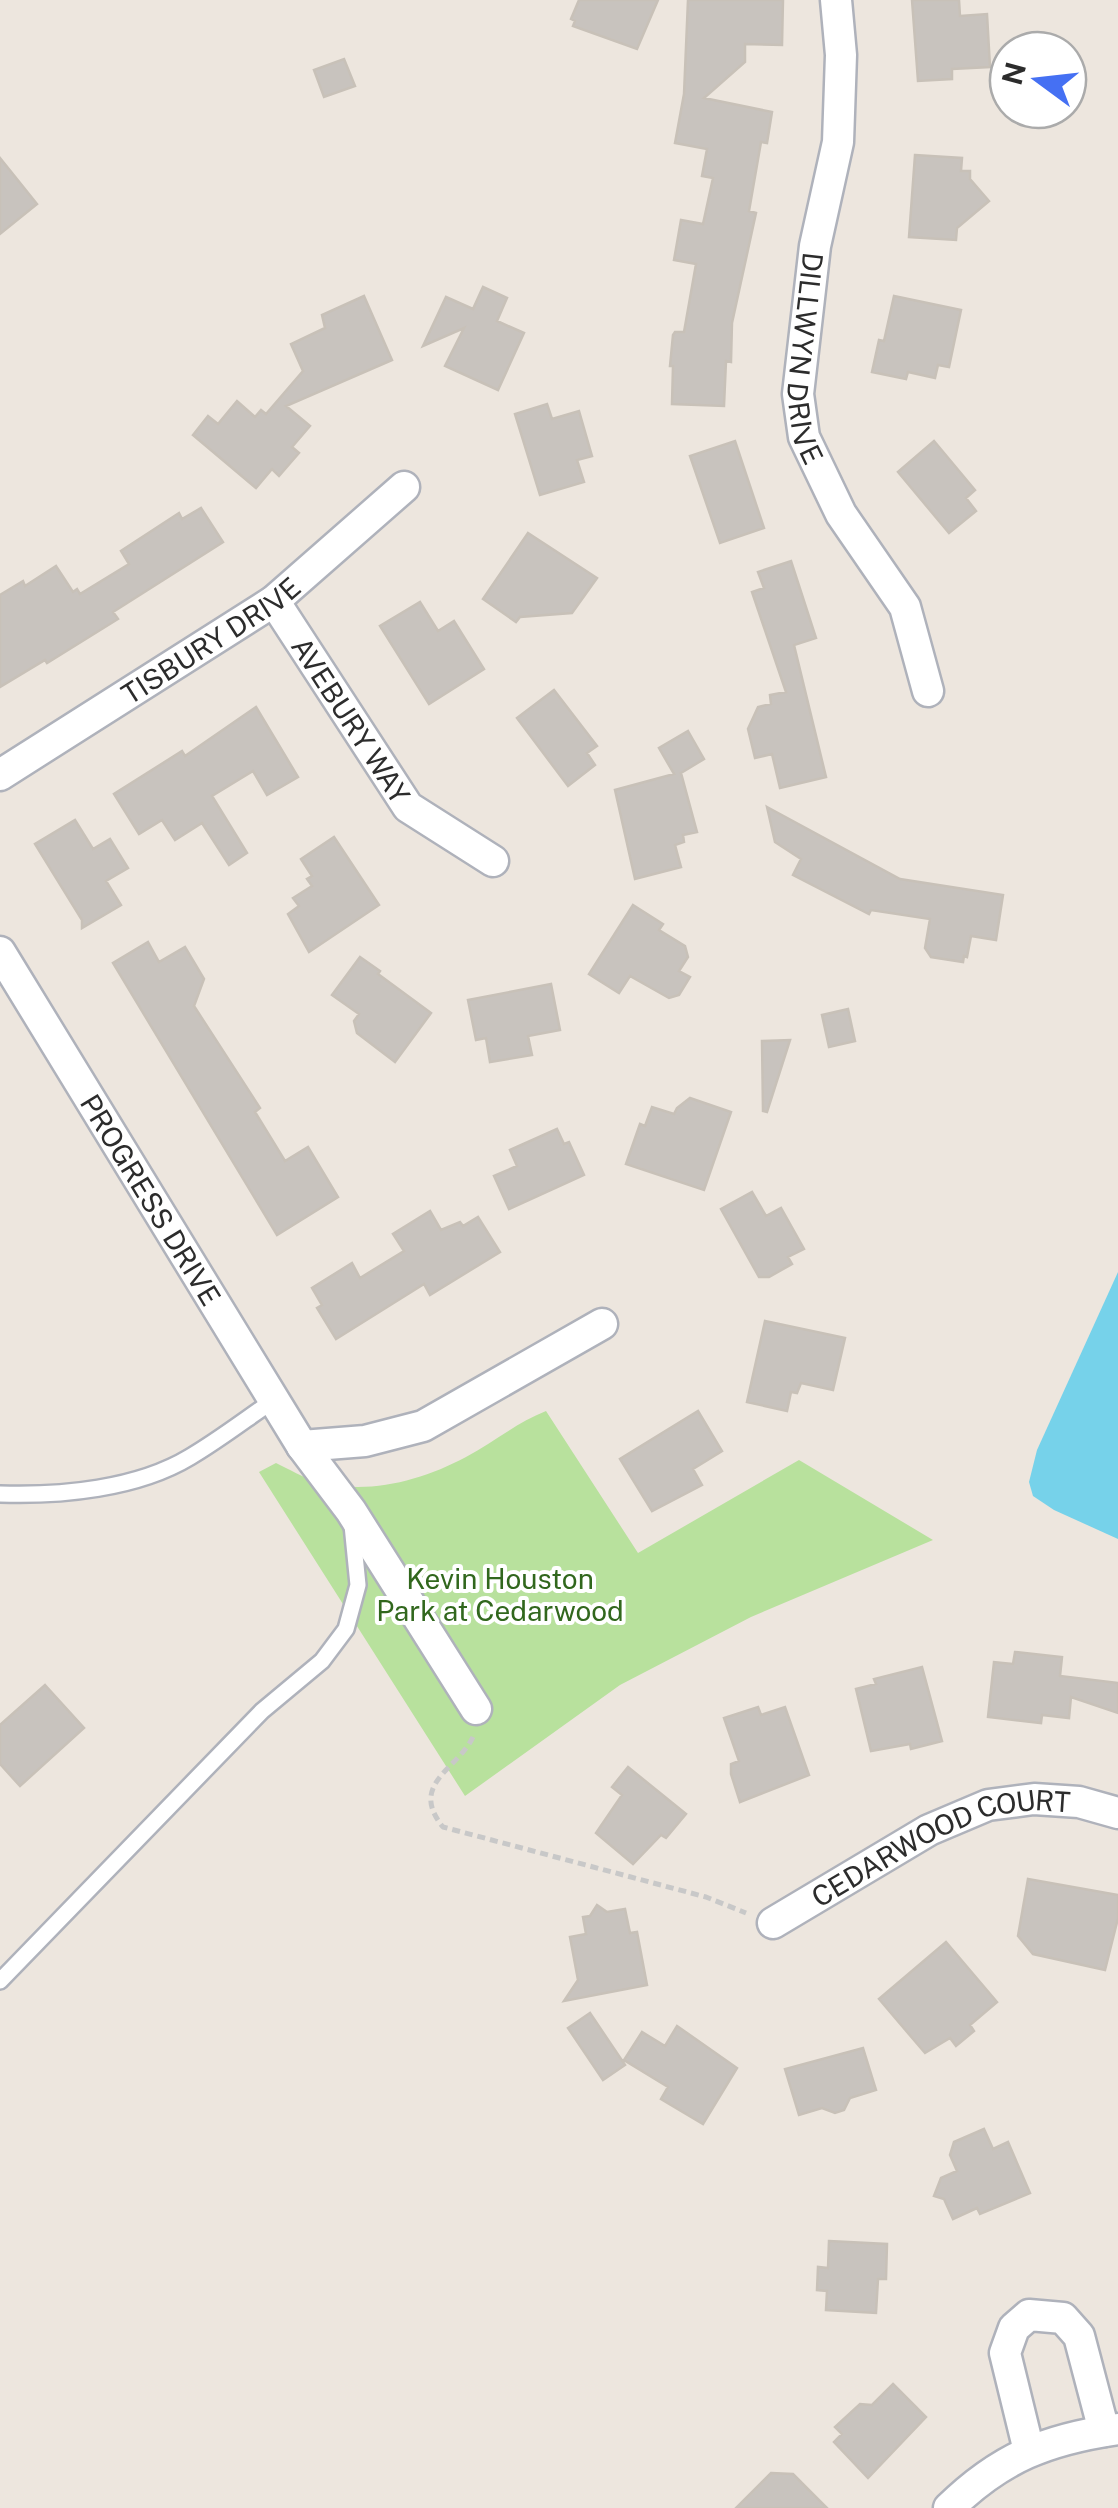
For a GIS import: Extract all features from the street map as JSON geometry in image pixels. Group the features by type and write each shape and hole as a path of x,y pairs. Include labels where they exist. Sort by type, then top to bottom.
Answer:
{"street":[{"name":"DILLWYN DRIVE","path":"836,0 840,55 838,142 816,246 798,394 804,437 842,514 904,607 928,692"},
{"name":"TISBURY DRIVE","path":"0,775 274,601 404,487"},
{"name":"AVEBURY WAY","path":"274,601 408,806 493,861"},
{"name":"PROGRESS DRIVE","path":"0,952 302,1446 351,1512 476,1709"},
{"path":"302,1446 364,1441 423,1426 602,1324"},
{"name":"CEDARWOOD COURT","path":"772,1923 928,1830 988,1805 1034,1799 1079,1802 1118,1812"},
{"path":"950,2508 1004,2465 1029,2451 1070,2436 1111,2430 1080,2336 1063,2318 1046,2314 1029,2315 1014,2328 1005,2353 1029,2451"}],"lane":[{"path":"0,1494 25,1495 116,1484 159,1470 187,1459 274,1400"},
{"path":"0,1981 262,1711 322,1661 346,1629 358,1585 351,1512"}],"path":[{"path":"476,1709 477,1728 470,1744 440,1776 430,1798 434,1816 443,1827 706,1897 772,1923"}],"green space":[{"name":"Kevin Houston Park at Cedarwood","path":"546,1411 638,1553 799,1460 933,1540 751,1617 620,1685 465,1796 259,1472 276,1463 312,1480 356,1487 413,1479 449,1465"}],"water":[{"path":"1118,1272 1118,1539 1054,1510 1033,1496 1029,1482 1037,1450"}],"building":[{"path":"579,0 658,0 637,49 573,26 575,21 571,19"},
{"path":"688,0 783,0 782,45 745,44 745,62 704,98 772,112 767,143 761,142 749,211 756,213 732,323 724,406 672,404 673,335 684,332 696,264 674,260 681,220 703,224 713,178 702,176 707,149 675,143 684,94"},
{"path":"912,0 959,0 960,16 987,14 988,67 952,69 952,79 918,81"},
{"path":"344,59 355,86 324,97 314,70"},
{"path":"915,155 962,158 961,171 970,171 970,179 989,201 957,228 956,240 909,237"},
{"path":"0,158 37,204 0,234"},
{"path":"483,287 507,298 497,321 524,333 498,390 445,366 464,328 423,346 446,297 473,309"},
{"path":"364,296 392,360 286,406 310,426 292,447 299,453 279,476 272,469 256,488 193,435 208,416 218,424 237,401 255,417 261,410 266,414 303,371 291,344 325,328 322,315"},
{"path":"894,296 961,310 949,367 938,365 935,378 908,372 906,379 872,372"},
{"path":"547,404 552,419 579,411 592,456 577,460 584,482 540,495 515,414"},
{"path":"735,441 764,528 720,543 690,456"},
{"path":"934,441 975,490 966,498 976,511 949,533 898,472"},
{"path":"201,508 223,542 113,612 118,619 0,687 0,595 23,581 25,586 56,566 73,592 77,589 80,594 129,564 121,551 179,513 182,519"},
{"path":"528,533 597,578 572,613 520,617 516,622 483,599"},
{"path":"791,561 816,638 794,645 826,777 780,788 772,754 755,758 748,729 758,707 771,704 770,695 786,692 752,592 764,588 758,572"},
{"path":"420,602 438,631 454,621 484,669 429,704 380,626"},
{"path":"554,690 597,746 587,753 595,765 568,786 517,718"},
{"path":"256,707 298,777 267,795 253,771 212,796 247,853 229,865 202,823 175,840 162,820 139,834 114,794 182,751 185,756"},
{"path":"688,731 704,759 681,773 697,832 683,835 684,842 675,845 681,867 635,879 615,790 674,774 659,748"},
{"path":"767,807 900,879 1003,895 996,940 971,936 963,962 931,957 925,948 930,919 871,910 869,914 793,875 801,859 775,842"},
{"path":"75,820 93,849 110,839 128,868 106,881 121,905 82,928 82,920 35,844"},
{"path":"334,837 379,905 309,952 288,914 299,906 293,898 312,886 307,879 312,876 301,859"},
{"path":"633,905 663,924 659,930 685,946 688,957 679,971 690,977 679,995 669,998 630,976 619,993 589,974"},
{"path":"148,942 159,962 185,947 204,979 194,1006 260,1108 255,1112 285,1161 308,1147 338,1197 277,1235 113,963"},
{"path":"360,957 431,1013 395,1062 357,1033 354,1021 359,1014 332,995"},
{"path":"551,984 560,1030 528,1036 532,1055 490,1062 486,1038 476,1040 468,1000"},
{"path":"848,1009 855,1041 829,1047 822,1015"},
{"path":"790,1040 767,1112 763,1111 762,1041"},
{"path":"690,1098 731,1112 704,1190 626,1164 640,1124 645,1126 652,1107 674,1114"},
{"path":"557,1129 564,1144 569,1142 584,1175 509,1209 494,1176 517,1166 510,1150"},
{"path":"752,1192 766,1216 781,1208 804,1249 788,1257 792,1264 769,1277 759,1277 721,1209"},
{"path":"430,1211 441,1230 460,1222 463,1226 478,1217 500,1252 430,1295 424,1284 336,1339 317,1308 322,1305 312,1288 352,1263 360,1278 404,1251 393,1234"},
{"path":"765,1321 845,1338 833,1390 801,1383 797,1393 791,1392 787,1411 747,1402"},
{"path":"698,1411 722,1451 693,1469 702,1485 652,1511 620,1459"},
{"path":"1015,1652 1062,1657 1060,1676 1118,1683 1118,1713 1071,1697 1069,1718 1042,1715 1041,1723 988,1717 994,1662 1013,1664"},
{"path":"922,1667 942,1741 911,1749 910,1744 871,1751 856,1689 876,1684 874,1679"},
{"path":"45,1685 84,1728 20,1786 0,1764 0,1725"},
{"path":"758,1707 761,1715 785,1707 809,1775 740,1802 731,1774 731,1764 739,1761 724,1718"},
{"path":"628,1767 686,1814 666,1838 661,1835 633,1864 596,1833 622,1795 612,1787"},
{"path":"1028,1879 1118,1895 1118,1918 1105,1970 1033,1954 1018,1936"},
{"path":"597,1905 607,1912 625,1909 630,1933 637,1932 647,1985 564,2001 578,1980 570,1937 586,1934 583,1917 590,1916"},
{"path":"946,1942 997,2002 970,2025 974,2031 956,2046 950,2038 925,2053 879,1999"},
{"path":"590,2013 625,2065 603,2080 568,2028"},
{"path":"677,2026 737,2068 703,2124 661,2099 668,2087 624,2060 642,2032 665,2046"},
{"path":"863,2048 876,2090 850,2098 844,2110 835,2113 822,2108 799,2115 785,2069"},
{"path":"984,2129 993,2149 1008,2142 1030,2193 980,2214 977,2208 953,2219 944,2199 934,2196 941,2178 957,2171 950,2155 954,2142"},
{"path":"829,2241 887,2244 886,2279 878,2279 876,2313 826,2310 827,2291 817,2290 818,2267 828,2268"},
{"path":"893,2384 926,2417 868,2478 834,2442 842,2434 835,2427 860,2404 872,2405"},
{"path":"771,2473 793,2474 827,2508 736,2508"}]}
